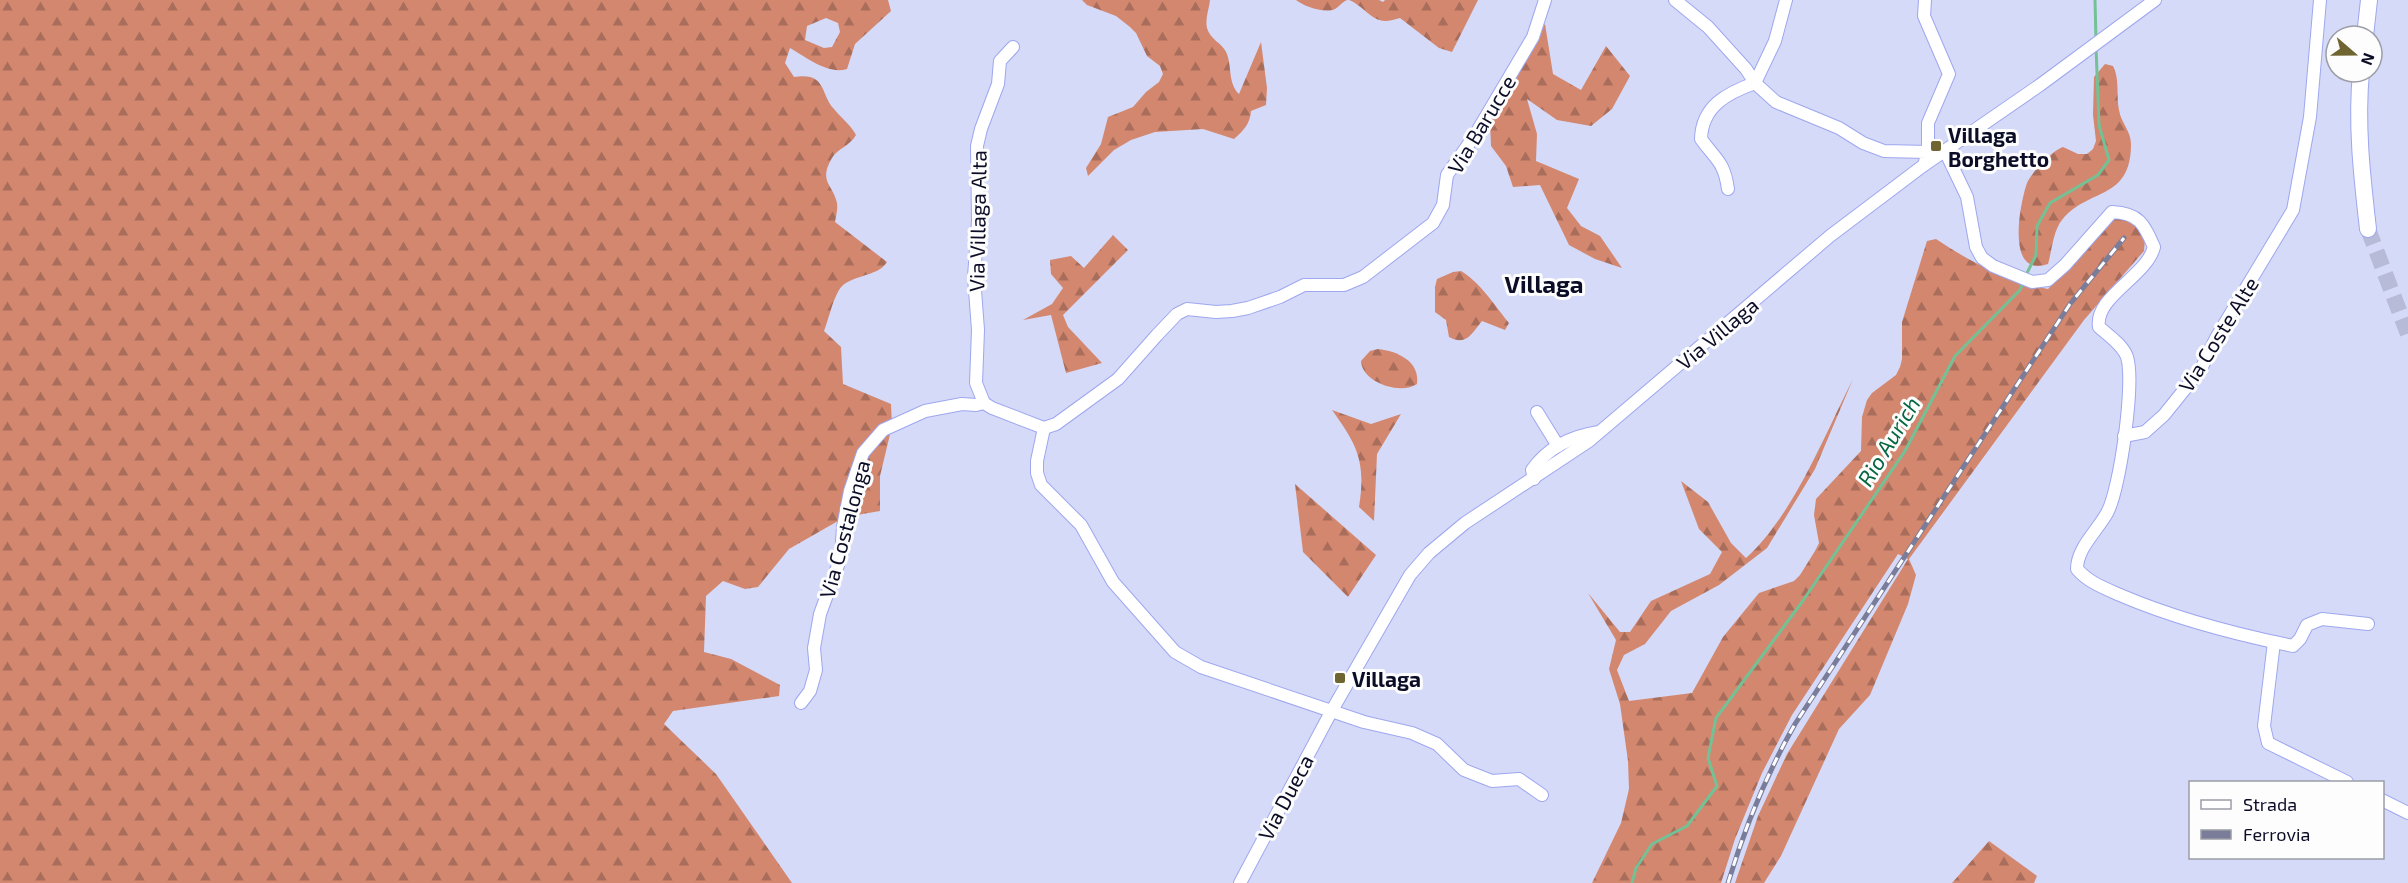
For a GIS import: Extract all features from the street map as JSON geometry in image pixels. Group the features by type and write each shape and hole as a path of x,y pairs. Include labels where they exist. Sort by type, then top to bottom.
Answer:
{"highway":[{"path":"2366,24 2369,0"},
{"path":"2360,84 2360,164 2368,229"}],"street":[{"name":"Via Barucce","path":"1044,428 1056,424 1118,379 1177,314 1187,309 1232,312 1248,309 1304,285 1344,285 1363,277 1433,223 1443,205 1448,176 1533,37 1545,0"},
{"path":"1676,0 1708,27 1746,69 1755,83 1776,102 1839,128 1863,143 1884,151 1928,152"},
{"path":"1728,189 1725,170 1720,160 1701,139 1701,128 1722,97 1755,83 1775,41 1786,0"},
{"path":"1924,165 1928,152 1928,123 1949,74 1924,16 1925,0"},
{"name":"Via Villaga","path":"1331,712 1410,575 1429,553 1465,523 1601,432 1830,236 1924,165 2155,0"},
{"name":"Via Coste Alte","path":"2124,436 2145,432 2164,415 2201,369 2293,210 2310,117 2320,0"},
{"name":"Via Villaga Alta","path":"984,403 978,389 976,369 978,330 974,277 978,221 977,146 998,84 1000,61 1013,47"},
{"path":"1946,151 1966,197 1976,247 1982,258 2017,276 2032,282 2048,280 2065,265 2112,212 2135,216 2148,233 2154,247 2147,263 2109,301 2098,319 2098,327 2112,338 2127,357 2129,376 2124,436 2115,496 2107,513 2077,558 2077,569 2083,576 2135,601 2223,632 2293,646 2300,639 2307,625 2322,619 2368,624"},
{"name":"Via Costalonga","path":"801,703 810,691 816,669 814,648 820,614 841,556 843,526 850,491 864,453 883,430 926,411 962,404 984,403 1044,428"},
{"path":"1537,412 1558,446"},
{"path":"1044,428 1037,461 1037,473 1041,485 1081,525 1113,582 1175,652 1201,667 1331,712 1412,733 1437,744 1464,770 1492,781 1520,779 1542,795"},
{"path":"1534,478 1532,470 1558,446 1580,435 1601,432"},
{"path":"2274,642 2264,726 2268,743 2343,781"},
{"name":"Via Dueca","path":"1240,883 1331,712"},
{"path":"2384,801 2408,813"}],"green space":[{"path":"0,0 888,0 891,11 855,44 847,69 832,70 790,48 785,63 794,77 805,76 817,81 830,103 856,135 832,158 826,172 826,178 837,203 835,222 887,262 877,271 849,281 839,290 824,331 841,347 843,384 891,404 892,426 880,476 880,511 845,517 789,549 758,587 745,589 723,581 706,596 704,652 731,659 780,685 779,696 673,711 664,724 716,774 792,883 0,883","holes":["826,18 838,23 840,32 832,47 824,48 805,40 807,26"]},
{"path":"1082,0 1210,0 1207,28 1227,54 1232,80 1239,94 1261,42 1267,88 1266,105 1251,111 1246,126 1234,139 1203,129 1155,132 1131,140 1114,150 1088,176 1086,168 1101,144 1108,117 1133,107 1146,92 1159,82 1163,74 1160,66 1147,56 1136,33 1130,27 1116,16 1087,5"},
{"path":"1296,0 1347,0 1335,9 1326,11 1309,7"},
{"path":"1349,0 1383,2 1385,0 1478,0 1452,52 1439,48 1400,18 1380,20"},
{"path":"1545,24 1553,74 1581,90 1606,46 1630,76 1612,109 1591,126 1557,120 1527,99 1537,134 1536,161 1579,179 1567,208 1581,226 1600,236 1622,268 1595,259 1569,245 1540,185 1513,187 1506,166 1491,146 1490,121"},
{"path":"2105,64 2113,66 2116,76 2119,110 2131,139 2129,162 2124,175 2116,184 2084,202 2062,220 2055,235 2048,264 2034,266 2026,260 2021,250 2019,237 2021,206 2027,183 2043,162 2059,149 2063,147 2078,154 2087,154 2093,149 2096,141 2093,115 2094,77"},
{"path":"2114,217 2134,222 2145,239 2144,251 2084,320 1909,559 1916,575 1908,604 1870,695 1839,729 1781,856 1764,883 1735,883 1758,816 1787,754 1908,559 1898,554 1792,715 1762,773 1735,839 1721,883 1592,883 1621,823 1629,789 1628,761 1620,704 1609,669 1616,640 1588,593 1620,632 1630,632 1651,601 1710,574 1722,552 1699,529 1681,481 1708,502 1731,543 1746,558 1763,541 1793,498 1853,379 1815,469 1767,548 1719,585 1671,611 1645,644 1624,655 1617,670 1629,701 1692,693 1723,637 1759,593 1794,581 1815,551 1819,543 1814,515 1816,499 1861,451 1862,417 1867,400 1872,393 1896,375 1900,367 1902,322 1927,241 1936,239 1989,270 2048,289"},
{"path":"1113,235 1128,250 1063,315 1068,327 1102,363 1066,373 1051,315 1023,320 1052,304 1063,288 1051,274 1050,260 1071,256 1084,268"},
{"path":"1461,271 1481,288 1509,323 1505,330 1482,321 1464,339 1449,337 1446,320 1435,312 1435,287 1437,279"},
{"path":"1378,349 1393,352 1411,363 1417,376 1417,384 1402,388 1393,387 1383,385 1368,375 1361,361 1370,351"},
{"path":"1332,410 1371,424 1401,414 1377,454 1374,521 1359,507 1361,478 1358,455 1348,434"},
{"path":"1295,484 1376,555 1348,597 1303,552"},
{"path":"1989,841 2037,876 2034,883 1952,883"}],"waterway":[{"name":"Rio Aurich","path":"2095,0 2096,40"},
{"name":"Rio Aurich","path":"2026,275 2036,255 2037,226 2050,203 2098,175 2109,160 2099,125 2096,47"},
{"name":"Rio Aurich","path":"1632,883 1636,868 1652,844 1687,826 1717,786 1708,758 1716,718 1802,602 1905,451 1955,356 2020,290 2024,281"}],"tunnel":[{"path":"2368,229 2408,334"}],"railway":[{"path":"1728,883 1757,802 1795,724 2070,304 2124,238"}],"place":[{"name":"Villaga Borghetto","path":"1936,146"},
{"name":"Villaga","path":"1340,678"}],"district":[{"name":"Villaga","path":"1544,283"}]}
